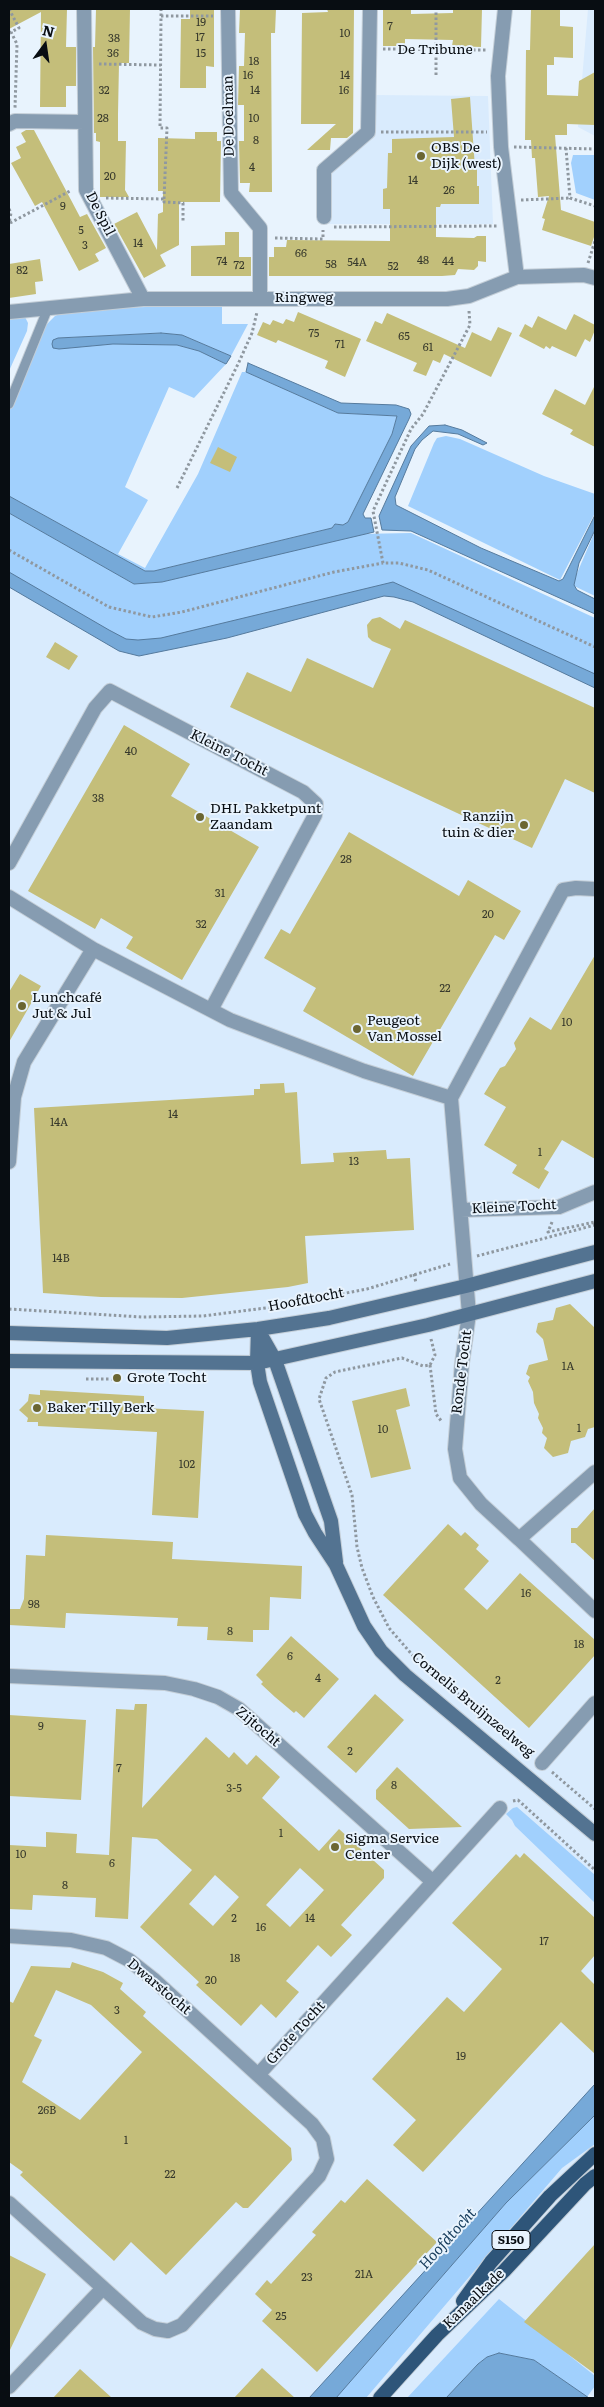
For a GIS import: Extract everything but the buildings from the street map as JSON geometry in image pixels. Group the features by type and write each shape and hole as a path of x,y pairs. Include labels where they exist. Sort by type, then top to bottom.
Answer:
{"main road":[{"name":"Hoofdtocht","path":"9,1333 167,1338 258,1329 329,1318 466,1286 595,1252"},
{"path":"9,1361 256,1363 428,1325 595,1281"},
{"name":"Cornelis Bruijnzeelweg","path":"258,1329 275,1360 331,1521 336,1565"},
{"name":"Cornelis Bruijnzeelweg","path":"258,1329 256,1363 260,1382 305,1514 336,1565 364,1626 381,1651 406,1675 595,1834"},
{"name":"Kanaalkade","path":"437,2335 492,2262 550,2196 595,2154"},
{"name":"Kanaalkade","path":"380,2398 437,2335 504,2271 585,2184 595,2176"}],"street":[{"name":"De Spil","path":"84,9 88,194 143,299"},
{"path":"327,223 324,170 368,132 370,9"},
{"path":"505,9 498,76 500,132 517,277"},
{"name":"De Doelman","path":"228,13 231,192 260,228 261,238"},
{"path":"12,122 85,122"},
{"path":"260,298 261,238"},
{"name":"Ringweg","path":"9,312 143,299 447,298 469,296 517,277 590,277"},
{"name":"Kleine Tocht","path":"9,863 95,708 110,691 303,792 316,804 315,815 211,1010"},
{"path":"9,897 93,949 230,1020 364,1072 451,1098 563,890 576,888 595,889"},
{"path":"9,1162 14,1097 24,1062 93,949"},
{"name":"Kleine Tocht","path":"451,1098 466,1286"},
{"name":"Kleine Tocht","path":"461,1210 559,1207 595,1192"},
{"name":"Ronde Tocht","path":"466,1286 469,1314 455,1430 455,1449 460,1478 481,1504 595,1612"},
{"path":"520,1539 595,1472"},
{"name":"Zijtocht","path":"9,1676 166,1683 218,1697 239,1709 432,1881"},
{"path":"542,1763 595,1703"},
{"name":"Grote Tocht","path":"9,2203 142,2323 155,2330 168,2331 182,2325 318,2176 327,2159 323,2139 312,2124 258,2075 500,1808"},
{"name":"Dwarstocht","path":"9,1936 72,1940 106,1948 129,1960 154,1979 258,2075"},
{"path":"9,2387 103,2288"}],"lane":[{"path":"9,404 48,308"}],"path":[{"path":"9,9 18,28 11,32 16,44 12,122"},
{"path":"161,9 160,128 167,128 164,199"},
{"path":"436,9 436,76"},
{"path":"161,16 228,13"},
{"name":"De Tribune","path":"369,49 501,50"},
{"path":"85,64 160,66"},
{"path":"368,132 500,132"},
{"path":"501,147 595,149"},
{"path":"566,148 570,198"},
{"path":"10,223 70,190 74,197 88,194 164,199 164,202 183,203 182,221"},
{"path":"507,201 570,198 595,206"},
{"path":"9,209 11,214 10,223"},
{"path":"261,238 322,239 327,223 510,226"},
{"path":"590,277 595,241"},
{"path":"383,563 373,511 412,429 423,414 470,325 469,296"},
{"path":"176,488 252,333 260,298"},
{"path":"9,550 109,607 152,617 182,612 334,572 399,562 428,570 595,647"},
{"path":"559,1207 548,1232 595,1224"},
{"name":"Hoofdtocht","path":"9,1309 142,1317 203,1316 273,1307 367,1289 463,1260 595,1224"},
{"path":"414,1274 420,1297"},
{"path":"428,1325 435,1355 430,1365"},
{"name":"Cornelis Bruijnzeelweg","path":"430,1365 423,1366 402,1358 335,1372 326,1378 321,1388 319,1399 352,1496 356,1547 373,1598 390,1628 416,1658 595,1809"},
{"name":"Ronde Tocht","path":"430,1365 436,1414 439,1420 455,1430"},
{"path":"500,1808 508,1801 518,1800 595,1870"}],"shaded area":[{"path":"588,9 595,9 595,136 578,127"},
{"name":"OBS De Dijk (west)","path":"373,95 488,96 493,224 328,224 328,177 372,135"},
{"path":"573,155 595,155 595,200 576,193 571,163"},
{"path":"222,305 222,324 248,324 231,356 182,335 161,333 58,338 59,348 113,344 177,345 199,351 226,364 194,398 169,387 125,487 148,500 118,554 145,568 198,474 242,372 246,372 338,413 397,416 392,434 348,522 343,525 335,524 332,528 154,571 145,571 9,496 9,409 45,326 55,316 70,309"},
{"path":"9,315 24,315 28,323 27,331 9,371"},
{"path":"161,333 182,335 231,356 226,364 199,351 177,345 113,344 59,349 53,348 52,344 53,340 58,338"},
{"path":"248,363 341,403 396,405 409,409 411,414 409,419 363,514 365,518 371,518 374,532 162,582 134,584 9,513 9,496 145,571 154,571 332,528 335,524 343,525 348,522 392,434 397,416 338,413 246,372"},
{"path":"445,425 462,430 487,443 483,445 458,434 433,431 415,449 395,497 396,505 481,548 559,581 563,579 595,515 595,530 579,563 574,585 577,590 595,599 595,614 411,531 382,530 379,516 411,446 429,426"},
{"path":"446,436 460,439 544,476 595,494 595,513 560,580 408,506 434,443 437,438"},
{"path":"9,513 134,584 162,582 359,534 411,533 595,618 595,679 398,589 132,649 9,580"},
{"path":"595,531 595,596 572,585"},
{"path":"9,543 175,617 393,586 595,671 595,2398 495,2324 424,2398 9,2398"},
{"path":"9,572 126,639 138,640 161,638 393,582 595,674 595,688 413,602 384,596 227,638 139,656 119,651 9,587"},
{"path":"517,1807 595,1875 595,1903 515,1826 506,1814"},
{"path":"595,2084 595,2115 506,2203 336,2398 309,2398"},
{"path":"595,2115 595,2144 562,2168 366,2398 336,2398 506,2203"},
{"path":"499,2299 595,2376 595,2386 587,2397 534,2360 499,2353 487,2357 478,2364 446,2398 407,2398"},
{"path":"499,2353 534,2360 589,2398 446,2398 478,2364 487,2357"}],"place":[{"name":"OBS De Dijk (west)","path":"421,156"},
{"name":"DHL Pakketpunt Zaandam","path":"200,817"},
{"name":"Ranzijn tuin & dier","path":"524,825"},
{"name":"Lunchcafé Jut & Jul","path":"22,1006"},
{"name":"Peugeot Van Mossel","path":"357,1029"},
{"name":"Grote Tocht","path":"117,1378"},
{"name":"Baker Tilly Berk","path":"37,1408"},
{"name":"Sigma Service Center","path":"335,1847"}]}
